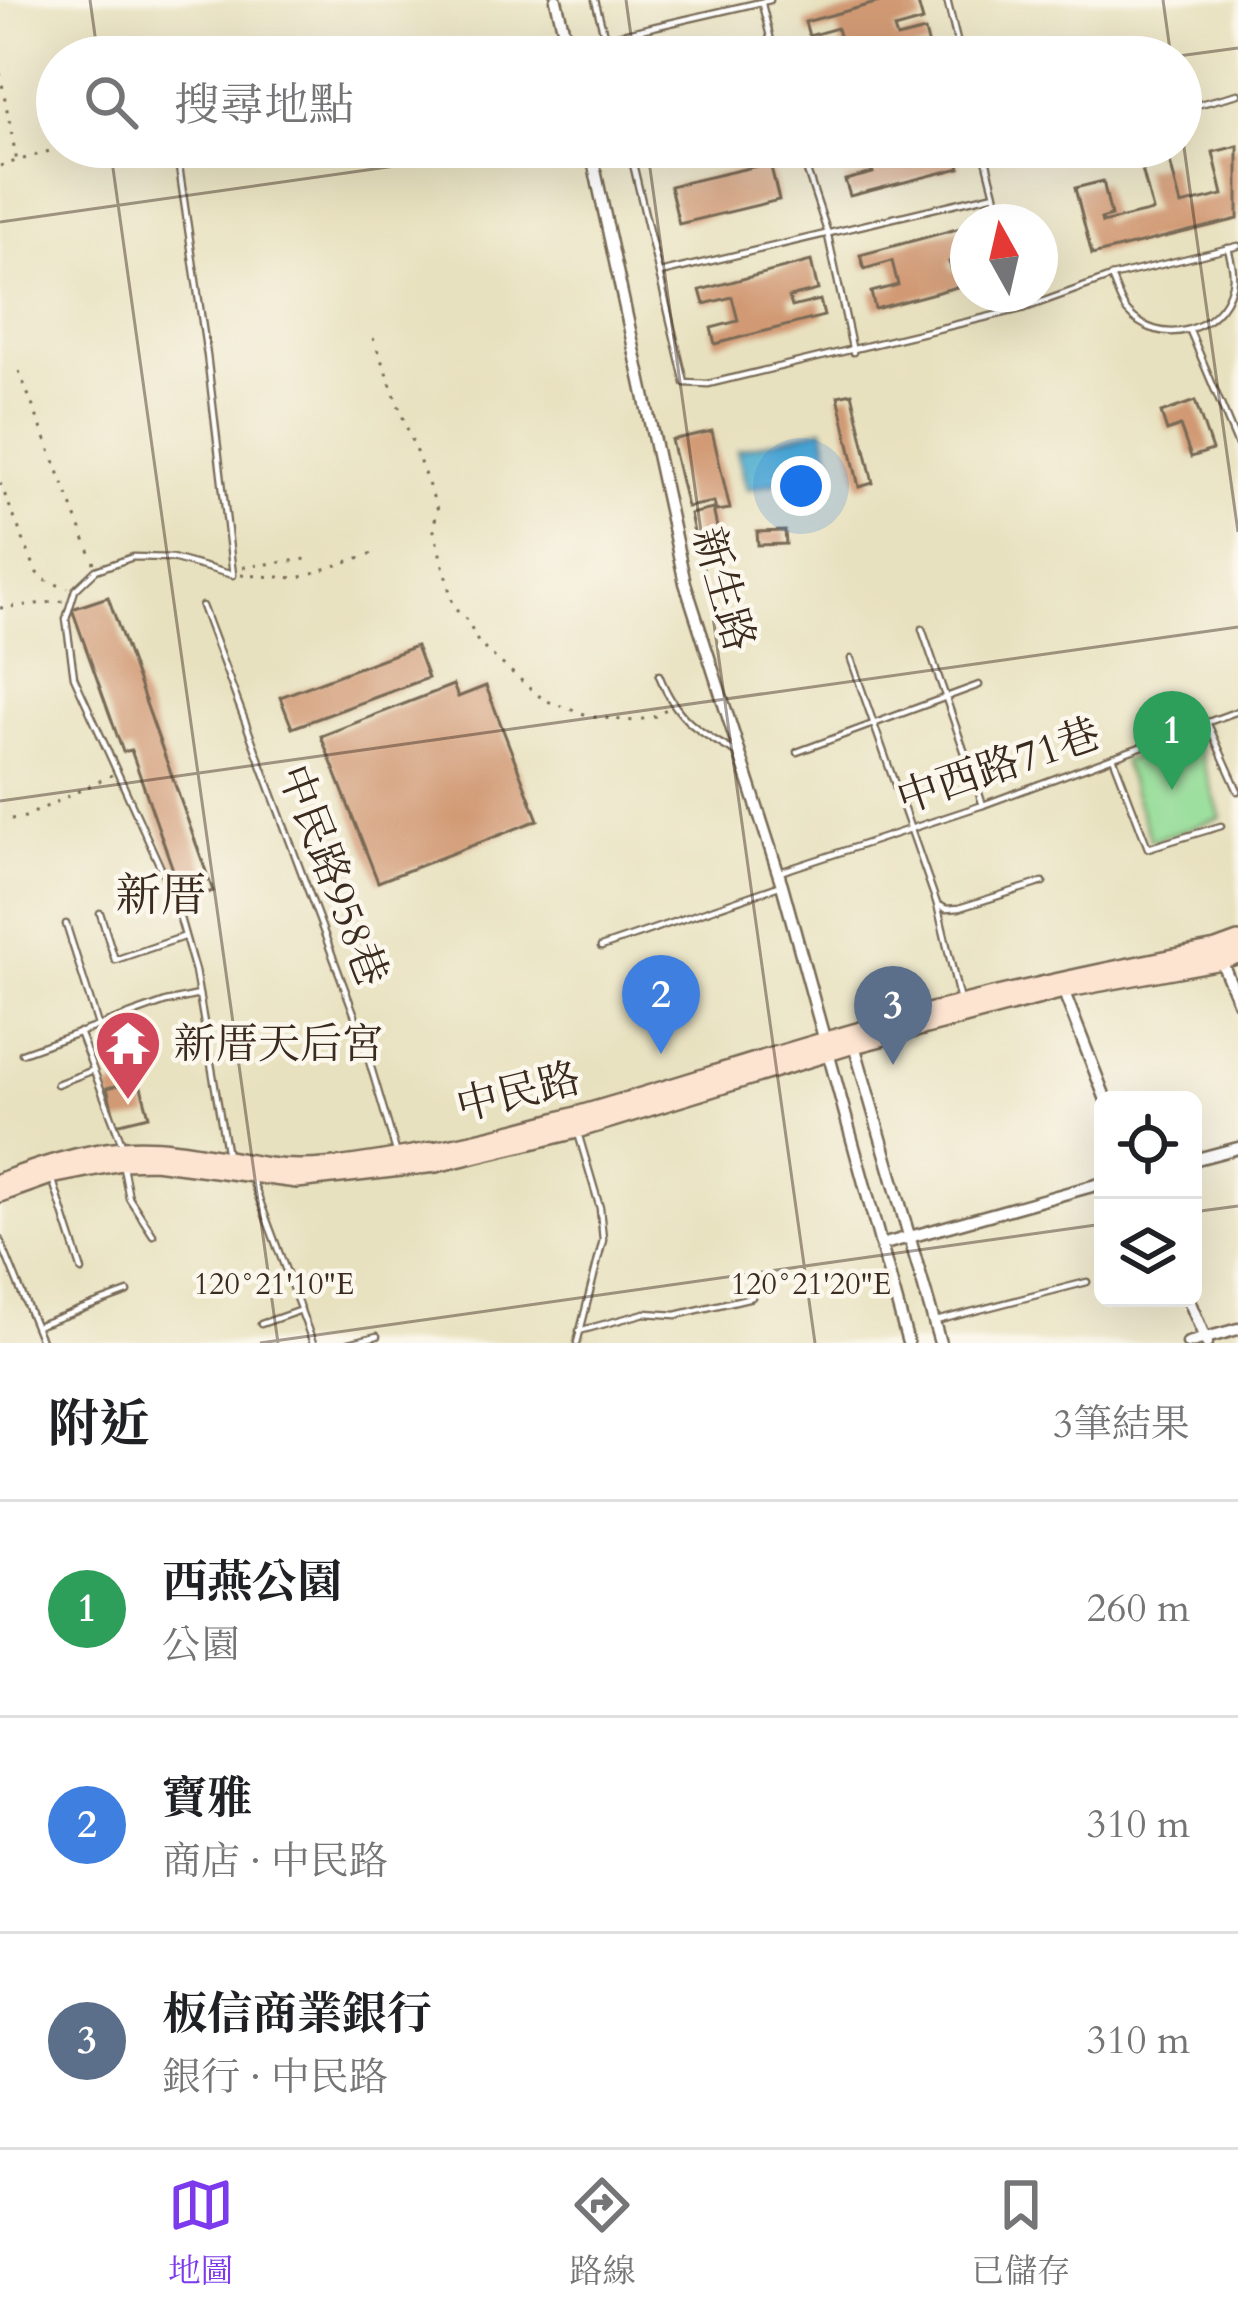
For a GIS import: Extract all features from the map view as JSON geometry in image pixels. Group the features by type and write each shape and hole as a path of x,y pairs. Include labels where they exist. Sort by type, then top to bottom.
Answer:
{"main road":[{"name":"中民路","path":"1219,955 1238,941"},
{"name":"中民路","path":"123,1156 297,1180 399,1162 575,1123 960,1003 1238,955"},
{"name":"中民路","path":"827,1047 854,1046 1061,984"},
{"name":"中民路","path":"123,1156 228,1157 272,1166 399,1162"},
{"path":"0,1194 123,1156"},
{"path":"0,1181 52,1162 123,1156"}],"street":[{"path":"556,0 565,36"},
{"name":"新生路","path":"595,168 685,583 779,879 908,1343"},
{"path":"1219,955 1238,1001"},
{"path":"1061,984 1103,1091"},
{"path":"854,1046 940,1343"},
{"path":"1202,1158 1238,1148"},
{"path":"881,1245 1094,1186"},
{"path":"1192,1307 1206,1341"},
{"path":"1188,1343 1238,1329"}],"lane":[{"path":"595,0 604,36"},
{"path":"947,0 956,36"},
{"path":"614,36 766,1 772,36"},
{"path":"1202,103 1238,94"},
{"path":"179,168 233,572 154,556 133,557 96,570 75,590 66,619 74,677 174,897 199,995 228,1157 250,1173 313,1343"},
{"path":"634,168 685,382 708,384 1009,312"},
{"path":"806,168 827,231 853,352"},
{"path":"988,168 998,204"},
{"path":"660,273 995,194"},
{"path":"1058,296 1111,277 1238,246"},
{"path":"1111,277 1126,310 1139,320 1160,331 1190,331 1211,318 1231,288 1228,248"},
{"path":"1190,331 1238,445"},
{"name":"中民路958巷","path":"202,606 358,1024 399,1162"},
{"path":"922,629 983,805"},
{"path":"850,659 937,904 960,1003"},
{"path":"659,675 671,706 704,735 740,755"},
{"path":"796,752 979,685"},
{"name":"中西路71巷","path":"601,947 908,828 1238,711"},
{"path":"1207,722 1238,791"},
{"path":"1113,757 1148,848 1220,826"},
{"path":"937,904 958,908 1042,882"},
{"path":"100,913 115,960 184,937"},
{"path":"66,924 98,1025"},
{"path":"22,1053 199,995"},
{"path":"79,1032 123,1156 129,1198 153,1234"},
{"path":"57,1084 93,1070"},
{"path":"575,1123 603,1226 577,1343"},
{"path":"51,1175 82,1270"},
{"path":"0,1240 42,1343"},
{"path":"934,1322 1087,1282"},
{"path":"36,1326 128,1292"},
{"path":"579,1331 645,1313 676,1315 752,1297"},
{"path":"261,1324 301,1310"},
{"path":"350,1343 376,1336"}],"path":[{"path":"0,73 17,162"},
{"path":"0,166 36,156"},
{"path":"373,338 438,510 433,527 454,608 467,620 479,644 544,700 593,717 634,721 656,716 671,706"},
{"path":"19,371 96,570"},
{"path":"0,483 37,573 48,582 75,590"},
{"path":"233,572 298,578 373,553"},
{"path":"233,572 307,559"},
{"path":"0,608 71,601"},
{"path":"11,819 25,817 119,772"}],"green space":[{"path":"1195,737 1221,818 1151,841 1123,761"}],"water":[{"path":"823,428 833,468 747,490 737,450"}],"building":[{"path":"887,0 917,0 923,21 894,29 896,36 839,36 837,28 809,36 805,22"},
{"path":"1238,146 1238,219 1092,255 1075,188 1103,181 1111,216 1101,219 1102,223 1153,211 1142,169 1146,168 1172,168 1181,205 1223,195 1213,152"},
{"path":"748,168 771,168 779,200 679,224 670,186"},
{"path":"872,168 960,168 850,196 845,180 873,173"},
{"path":"950,231 950,289 875,309 871,292 898,285 892,261 864,269 860,255"},
{"path":"811,261 818,290 789,297 792,307 820,300 824,316 715,344 711,328 738,321 732,297 704,304 700,290"},
{"path":"852,393 873,483 859,487 838,396"},
{"path":"1195,401 1212,450 1191,457 1180,426 1167,431 1161,413"},
{"path":"712,431 730,509 716,511 714,502 687,507 671,440"},
{"path":"713,509 718,532 695,537 690,514"},
{"path":"785,531 786,544 758,545 757,532"},
{"path":"108,597 213,891 184,901 131,750 123,752 72,609"},
{"path":"416,646 428,678 292,728 280,697"},
{"path":"453,685 458,697 486,686 538,820 378,882 321,736"},
{"name":"新厝天后宮","path":"139,1080 149,1116 116,1124 107,1088"}],"place":[{"name":"西燕公園","path":"1172,790"},
{"name":"寶雅","path":"661,1054"},
{"name":"板信商業銀行","path":"893,1065"},
{"name":"新厝天后宮","path":"128,1102"}],"district":[{"name":"新厝","path":"161,894"}]}
